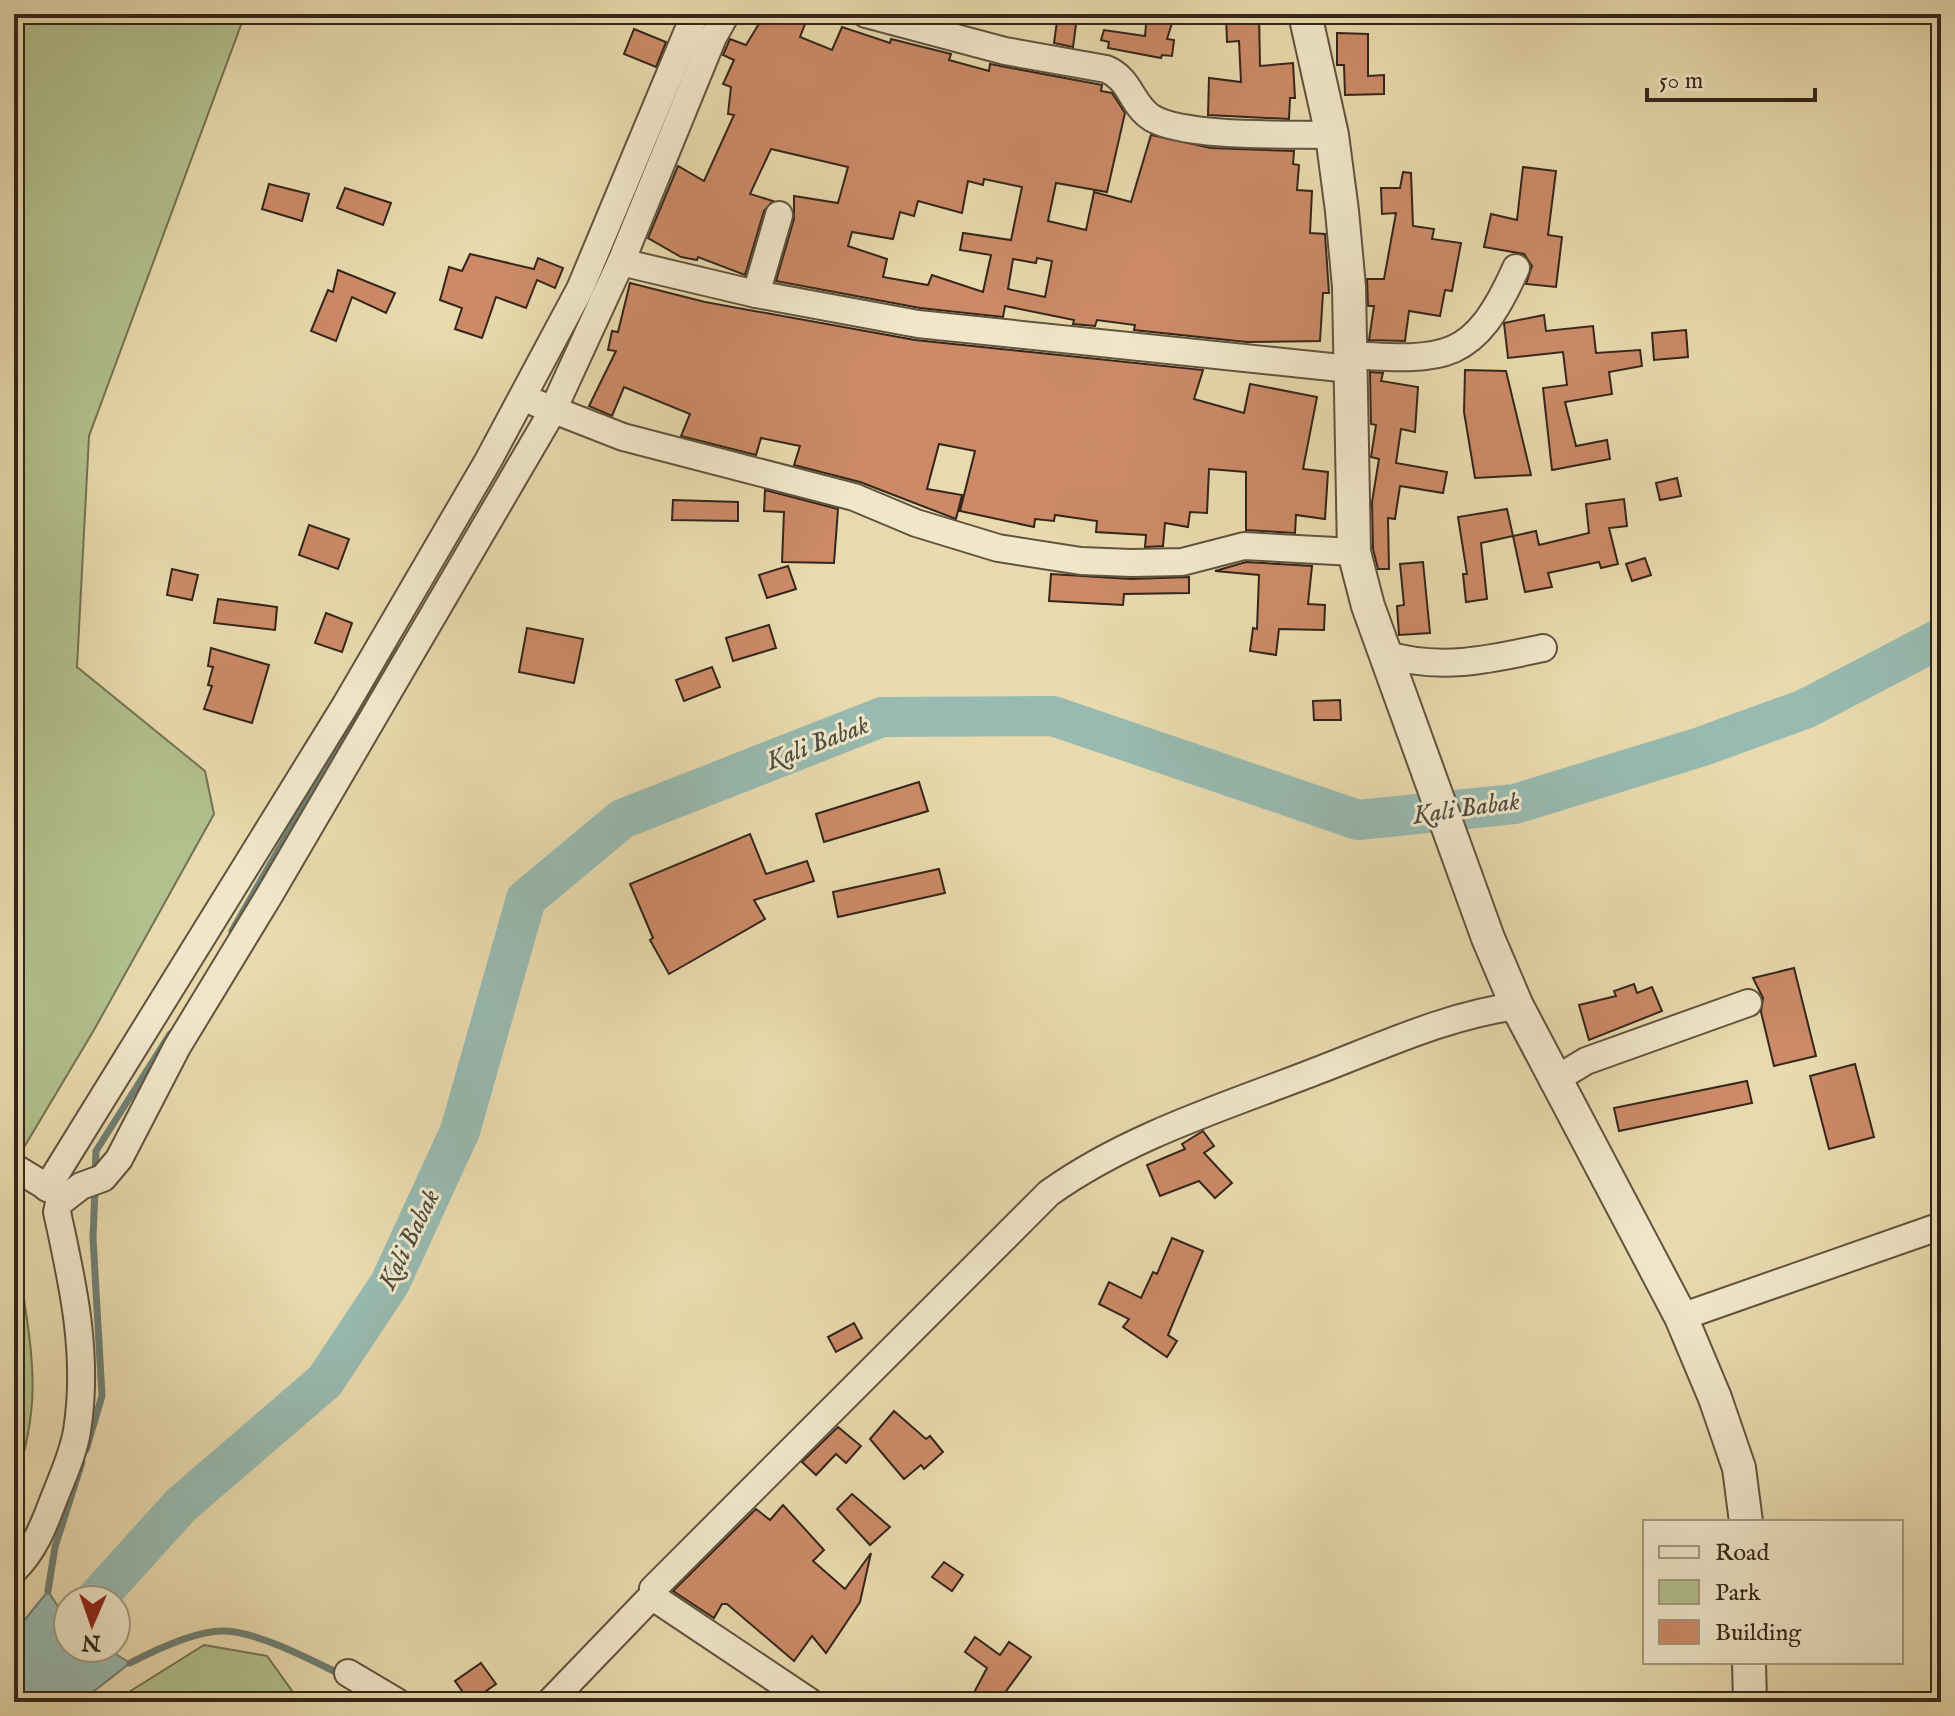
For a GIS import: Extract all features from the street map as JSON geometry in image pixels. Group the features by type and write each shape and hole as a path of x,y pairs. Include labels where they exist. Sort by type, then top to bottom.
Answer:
{"street":[{"path":"537,404 580,289 695,14"},
{"path":"14,1570 41,1530 77,1433 82,1385 79,1325 73,1277 57,1212 358,713 621,262 713,37 726,14"},
{"path":"866,14 1005,51 1106,69 1120,75 1142,110 1154,119 1185,128 1332,135"},
{"path":"1305,14 1332,135 1349,287 1354,552 1384,654 1406,707 1488,938 1553,1081 1681,1317 1731,1438 1744,1493 1746,1520"},
{"path":"756,294 779,215"},
{"path":"621,262 756,294 918,324 1350,362 1449,354 1488,319 1501,301 1516,268"},
{"path":"537,404 667,451 854,497 916,523 998,548 1081,561 1131,563 1182,562 1244,546 1354,552"},
{"path":"1384,654 1413,663 1440,666 1543,648"},
{"path":"73,1187 131,1140 177,1047 358,713"},
{"path":"1553,1081 1586,1061 1748,1003"},
{"path":"550,1702 653,1595 656,1584 1049,1193 1125,1147 1458,1018 1517,1006"},
{"path":"14,1167 73,1187"},
{"path":"1681,1317 1941,1226"},
{"path":"653,1595 810,1702"},
{"path":"1749,1664 1750,1702"},
{"path":"348,1673 397,1702"}],"green space":[{"path":"14,14 245,14 89,436 77,667 205,771 214,814 94,1030 14,1164"},
{"path":"14,1280 22,1286 33,1386 28,1433 14,1486"},
{"path":"204,1645 267,1656 300,1702 113,1702"}],"water":[{"path":"48,1591 52,1597 52,1664 129,1664 80,1702 14,1702 14,1633"}],"building":[{"path":"765,14 786,23 790,14 809,14 800,37 832,50 842,27 890,43 891,39 951,54 949,60 989,71 990,64 1102,85 1101,91 1112,93 1125,113 1107,192 1056,183 1048,221 1086,230 1094,192 1131,202 1151,135 1211,148 1294,151 1293,164 1299,165 1297,190 1312,191 1310,233 1325,234 1329,293 1323,293 1320,341 1247,342 1134,330 1135,325 1097,320 1095,326 1073,324 1074,320 1005,306 1003,317 920,308 776,281 794,219 794,196 838,203 848,167 771,149 750,194 773,201 764,211 745,275 698,257 697,260 681,257 648,238 678,166 704,181 734,115 728,114 731,87 723,84 734,60 723,55 730,39 746,45","holes":["984,179 1022,187 1011,240 963,233 960,250 991,255 983,292 932,275 928,285 883,277 887,259 848,246 852,232 893,239 900,212 914,216 918,201 962,213 968,181 983,185","1037,258 1052,261 1045,297 1008,289 1013,259 1036,263"]},
{"path":"1058,14 1077,17 1073,47 1054,43"},
{"path":"1147,14 1175,14 1167,39 1174,40 1172,56 1162,55 1161,58 1108,48 1109,42 1101,40 1104,30 1145,36"},
{"path":"1226,14 1259,14 1260,66 1293,63 1295,98 1290,98 1289,119 1208,115 1209,78 1241,82 1239,41 1227,42"},
{"path":"634,29 666,42 656,67 624,54"},
{"path":"1337,33 1368,34 1368,76 1384,75 1384,94 1345,95 1344,65 1337,65"},
{"path":"1523,167 1556,171 1548,235 1562,237 1556,287 1526,284 1532,266 1524,254 1484,247 1491,214 1517,220"},
{"path":"1403,172 1411,173 1413,226 1434,229 1432,239 1461,243 1452,291 1445,290 1440,316 1409,311 1405,341 1369,340 1374,306 1368,306 1367,279 1384,279 1396,213 1382,214 1381,188 1400,188"},
{"path":"269,184 309,194 302,221 262,209"},
{"path":"345,188 391,203 383,225 337,208"},
{"path":"470,254 534,269 538,258 563,268 555,288 537,280 526,308 496,297 482,338 455,329 462,308 440,300 449,267 462,271"},
{"path":"338,270 395,293 386,313 352,297 336,341 311,331 328,290 333,292"},
{"path":"630,283 705,302 915,340 1203,370 1194,399 1244,413 1250,384 1317,397 1303,469 1328,472 1325,519 1296,515 1295,533 1246,530 1246,472 1209,469 1207,513 1190,512 1188,527 1165,523 1163,546 1145,547 1146,535 1096,532 1097,521 1055,515 1054,521 1035,519 1034,527 960,511 975,451 939,444 927,489 962,495 956,519 860,482 794,465 800,446 761,438 756,455 681,436 690,414 624,387 612,416 589,406 616,351 608,350 612,331 618,332"},
{"path":"1544,315 1546,331 1593,326 1596,353 1640,350 1642,366 1609,372 1612,394 1565,402 1576,446 1607,440 1610,459 1552,470 1543,388 1567,385 1563,352 1508,358 1504,323"},
{"path":"1686,330 1688,357 1654,360 1652,333"},
{"path":"1465,370 1506,371 1531,475 1475,478 1464,412"},
{"path":"1370,372 1383,373 1381,381 1418,387 1415,432 1401,429 1396,463 1447,472 1443,493 1400,486 1395,519 1388,518 1389,569 1378,569 1373,549 1372,502 1379,459 1371,457 1376,425 1371,424"},
{"path":"1677,478 1681,496 1660,500 1656,483"},
{"path":"765,490 838,509 834,563 782,562 784,512 764,511"},
{"path":"1624,499 1627,526 1609,528 1618,564 1601,568 1599,562 1548,573 1552,587 1525,592 1513,536 1536,531 1539,545 1589,533 1586,504"},
{"path":"673,500 738,502 738,521 672,520"},
{"path":"1507,509 1513,536 1481,543 1487,599 1466,602 1463,574 1467,574 1458,517"},
{"path":"309,525 349,539 338,569 299,555"},
{"path":"1645,558 1651,575 1632,581 1626,564"},
{"path":"1246,562 1312,566 1308,604 1325,605 1324,630 1279,629 1276,655 1250,651 1253,628 1257,629 1259,575 1215,571"},
{"path":"1423,562 1430,633 1399,635 1397,606 1404,605 1400,564"},
{"path":"788,566 796,589 767,598 759,575"},
{"path":"172,569 198,575 192,600 167,595"},
{"path":"1051,574 1131,579 1189,577 1189,593 1124,594 1123,605 1049,601"},
{"path":"218,599 277,607 275,630 214,623"},
{"path":"326,613 352,623 342,652 315,643"},
{"path":"769,625 776,648 733,661 726,638"},
{"path":"527,628 583,639 574,683 519,672"},
{"path":"211,648 269,665 252,723 204,709 212,686 208,685 213,667 208,666"},
{"path":"712,667 720,687 684,701 676,680"},
{"path":"1340,700 1341,720 1314,720 1313,701"},
{"path":"919,782 928,811 824,842 816,814"},
{"path":"750,834 766,874 807,861 814,881 754,900 765,919 669,974 650,940 653,938 630,884"},
{"path":"939,869 945,893 838,917 833,892"},
{"path":"1794,968 1816,1056 1774,1066 1761,1012 1763,998 1753,978"},
{"path":"1634,984 1637,993 1652,987 1662,1011 1589,1040 1579,1005 1616,996 1614,991"},
{"path":"1855,1064 1874,1137 1829,1149 1810,1076"},
{"path":"1747,1081 1752,1103 1619,1131 1614,1108"},
{"path":"1203,1131 1214,1146 1204,1153 1232,1183 1215,1198 1199,1181 1160,1196 1147,1165 1185,1149 1182,1144"},
{"path":"1172,1238 1203,1251 1168,1335 1177,1341 1167,1357 1123,1327 1129,1319 1099,1304 1109,1282 1141,1298 1153,1272 1157,1274"},
{"path":"854,1323 862,1338 836,1352 828,1337"},
{"path":"894,1411 926,1439 930,1436 943,1452 924,1469 921,1465 904,1479 870,1439"},
{"path":"838,1427 861,1446 846,1463 836,1454 816,1475 802,1462"},
{"path":"852,1494 890,1527 870,1545 837,1509"},
{"path":"783,1505 824,1550 813,1561 845,1589 871,1553 860,1602 826,1653 812,1636 794,1661 727,1604 722,1604 714,1618 673,1591 756,1509 770,1520"},
{"path":"944,1562 963,1575 952,1591 932,1577"},
{"path":"975,1637 1000,1655 1009,1642 1031,1657 998,1702 969,1702 987,1668 965,1652"},
{"path":"481,1663 496,1684 470,1702 455,1681"}],"waterway":[{"name":"Kali Babak","path":"109,1584 181,1505 325,1381 390,1283 460,1131 526,899 622,819 882,717 1053,716 1358,820 1515,804 1700,747 1805,709 1941,638"},
{"path":"232,931 395,646"},
{"path":"95,1176 96,1151 170,1034"},
{"path":"86,1450 102,1396 93,1238 95,1189"},
{"path":"48,1591 55,1547 82,1462"},
{"path":"132,1662 189,1637 225,1631 268,1641 342,1675"}]}
